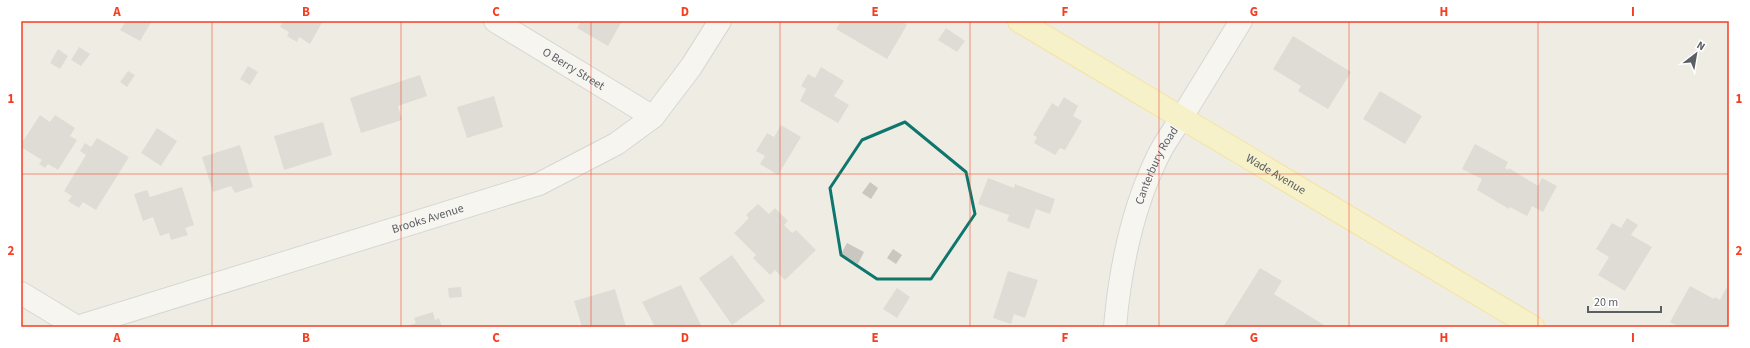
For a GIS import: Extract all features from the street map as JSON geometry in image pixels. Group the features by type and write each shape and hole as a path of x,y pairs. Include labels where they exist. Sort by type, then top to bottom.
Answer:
{"main road":[{"name":"O Berry Street","path":"495,21 652,117"},
{"name":"Brooks Avenue","path":"77,327 539,184 616,144 652,117 691,68 720,21"},
{"name":"Wade Avenue","path":"1020,21 1533,327"},
{"name":"Canterbury Road","path":"1115,327 1123,264 1138,205 1158,155 1241,21"},
{"path":"21,293 77,327"}],"highlighted area":[{"path":"905,122 966,172 975,214 931,279 877,279 841,255 830,188 862,140"}],"building":[{"path":"126,21 152,21 140,41 120,30"},
{"path":"283,21 323,21 310,44 299,37 297,42 287,36 289,32 280,27"},
{"path":"581,21 622,21 608,46 577,28"},
{"path":"841,21 901,21 907,25 887,59 836,29"},
{"path":"946,28 965,41 957,52 938,40"},
{"path":"1293,36 1351,72 1328,109 1298,91 1301,86 1273,69"},
{"path":"79,47 90,54 81,66 71,60"},
{"path":"58,49 68,56 60,69 50,63"},
{"path":"248,66 258,72 250,85 240,79"},
{"path":"821,67 844,81 834,96 849,105 838,123 800,101 806,89 801,86 808,74 815,78"},
{"path":"128,71 135,75 127,87 120,82"},
{"path":"420,75 427,96 398,106 402,120 361,133 350,98"},
{"path":"1380,91 1422,116 1405,144 1363,119"},
{"path":"494,96 503,127 467,138 457,107"},
{"path":"1064,97 1078,106 1073,116 1082,121 1065,150 1060,148 1055,155 1034,143 1037,137 1033,135 1052,103 1058,107"},
{"path":"40,115 50,122 55,115 75,128 70,136 77,140 58,170 48,164 45,168 39,164 42,160 21,147 21,144"},
{"path":"323,122 332,155 284,170 274,136"},
{"path":"781,125 801,137 778,175 760,164 765,156 756,151 767,133 774,137"},
{"path":"157,128 177,141 161,166 141,153"},
{"path":"97,138 129,157 96,210 83,202 79,208 68,201 72,196 64,191 86,155 80,151 85,143 91,147"},
{"path":"1475,144 1508,162 1505,168 1508,170 1509,168 1538,186 1542,178 1557,186 1543,212 1532,206 1527,216 1510,207 1509,209 1477,190 1482,179 1462,169"},
{"path":"240,145 253,187 235,193 231,186 213,192 202,157"},
{"path":"988,178 1014,188 1015,184 1055,199 1050,214 1036,209 1029,229 1007,221 1009,215 978,204"},
{"path":"870,182 878,188 871,199 862,193"},
{"path":"182,187 194,225 185,228 188,235 171,240 169,233 160,236 153,217 143,221 134,194 147,190 150,197"},
{"path":"758,204 769,214 775,208 788,221 784,225 792,233 796,230 816,250 785,280 775,270 770,275 753,258 756,255 734,233 749,218 746,215"},
{"path":"1627,218 1638,225 1631,235 1652,247 1625,291 1598,275 1609,257 1596,249 1612,223 1621,228"},
{"path":"847,243 864,252 858,264 841,254"},
{"path":"893,249 902,255 896,264 887,258"},
{"path":"732,255 765,301 732,325 699,278"},
{"path":"1260,268 1282,281 1274,294 1327,327 1223,327"},
{"path":"1008,271 1038,280 1025,318 1014,314 1011,324 993,318"},
{"path":"681,285 702,327 655,327 642,302"},
{"path":"1690,286 1714,299 1715,297 1720,300 1726,288 1729,290 1729,327 1679,327 1670,322"},
{"path":"461,287 462,297 449,298 448,288"},
{"path":"897,288 910,297 897,318 883,309"},
{"path":"615,289 626,327 582,327 574,301"},
{"path":"433,312 435,320 439,318 442,327 405,327 416,323 414,318"}]}
